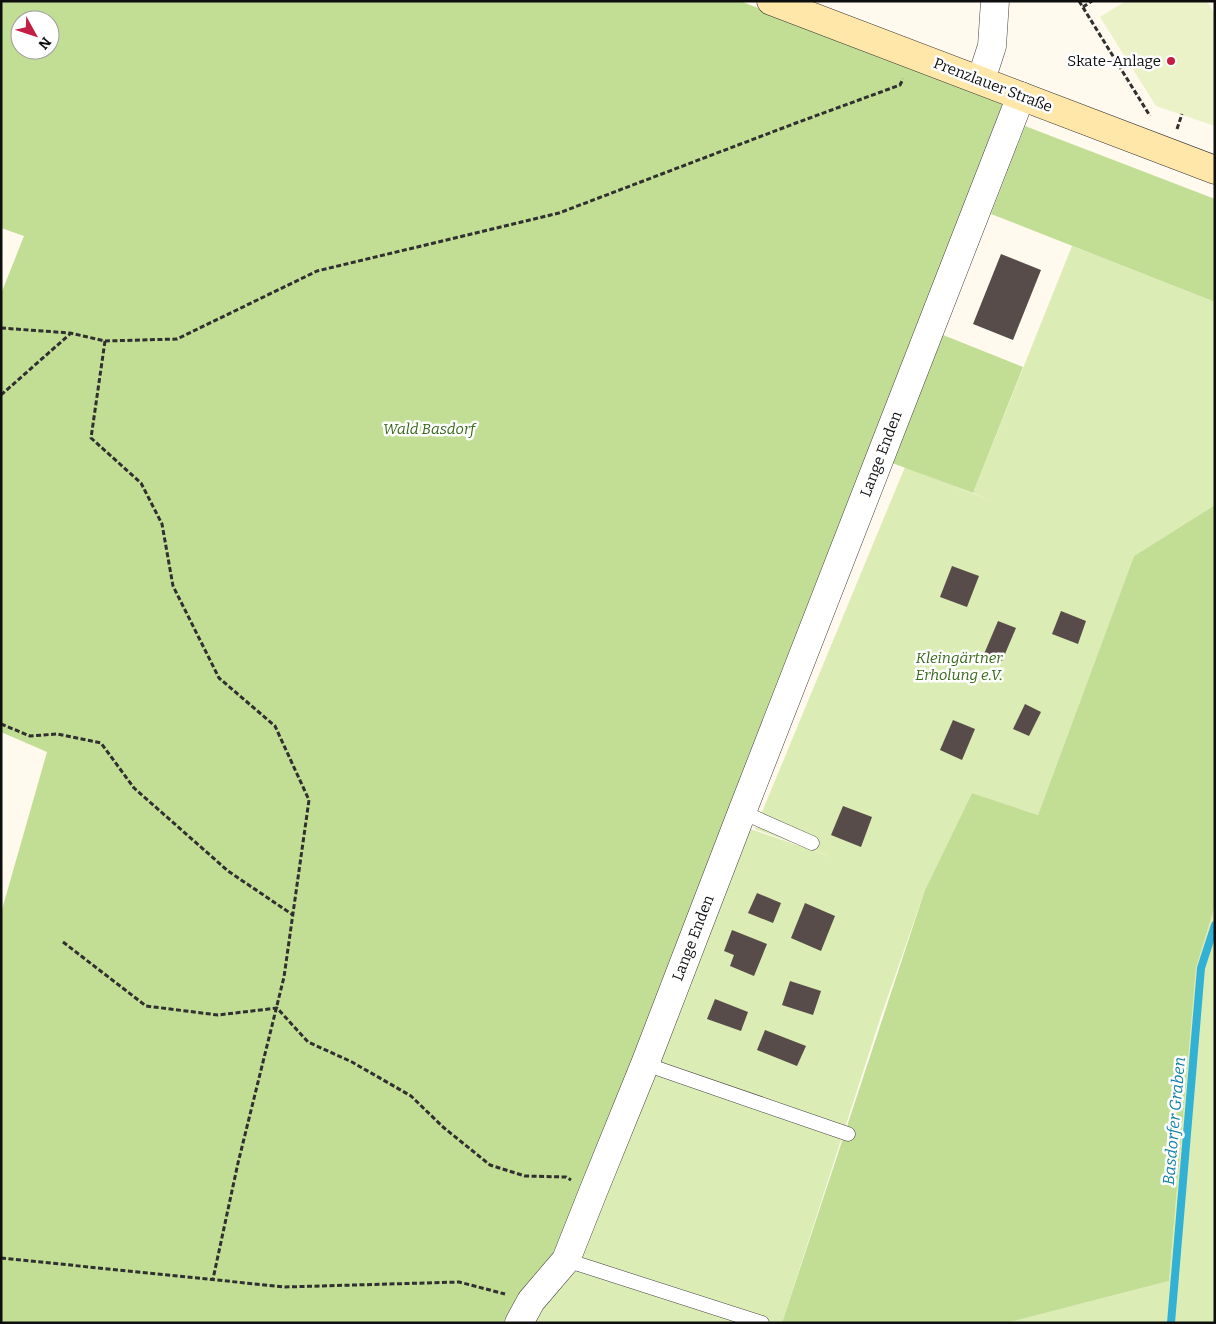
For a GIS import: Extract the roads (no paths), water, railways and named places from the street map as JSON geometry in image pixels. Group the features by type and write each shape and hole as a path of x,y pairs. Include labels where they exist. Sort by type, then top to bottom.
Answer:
{"main road":[{"name":"Prenzlauer Straße","path":"771,1 1215,170"}],"street":[{"path":"981,80 992,46 995,1"},
{"name":"Lange Enden","path":"525,1312 566,1260 594,1192 1022,96"}],"lane":[{"path":"742,812 812,843"},
{"path":"645,1064 848,1134"},
{"path":"566,1260 762,1323"}],"waterway":[{"name":"Basdorfer Graben","path":"1171,1323 1201,968 1215,925"}],"place":[{"name":"Skate-Anlage","path":"1171,61"}],"park label":[{"name":"Wald Basdorf","path":"429,429"},
{"name":"Kleingärtner Erholung e.V.","path":"959,666"}]}
